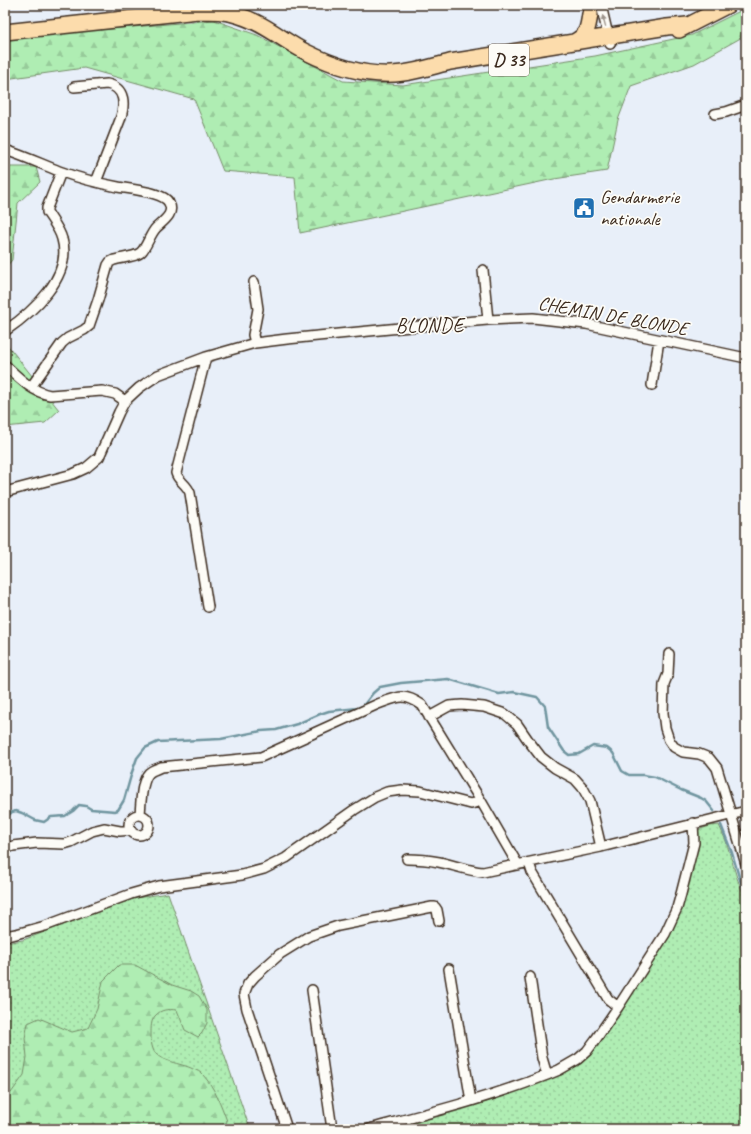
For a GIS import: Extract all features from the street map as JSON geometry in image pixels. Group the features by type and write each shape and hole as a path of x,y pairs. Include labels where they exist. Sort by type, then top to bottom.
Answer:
{"main road":[{"name":"D 33","path":"5,32 198,11 220,11 240,16 254,22 306,52 334,65 374,74 401,73 450,68 602,42 667,27 687,25 728,5"},
{"path":"574,42 582,38 587,31 594,8"},
{"name":"D 33","path":"421,70 450,62 574,42 602,42"}],"street":[{"path":"594,8 602,42"},
{"path":"594,8 602,42"},
{"path":"74,87 107,84 112,85 122,94 124,102 122,113 96,182"},
{"path":"715,114 746,105"},
{"path":"5,150 61,172 96,182 162,196 169,202 170,206 170,213 168,217 153,232 141,252 110,262 88,326 62,343 31,388"},
{"path":"5,331 36,305 58,278 62,269 64,260 62,239 47,212 47,208 61,172"},
{"path":"483,270 488,320"},
{"path":"254,282 258,309 252,335 255,343"},
{"name":"CHEMIN DE BLONDE","path":"5,492 73,474 86,468 99,457 125,401 158,374 206,357 255,343 524,317 586,324 746,358"},
{"path":"652,385 659,340"},
{"path":"206,357 176,474 187,486 190,493 208,607"},
{"path":"5,365 31,388 45,394 50,395 102,391 115,394 125,401"},
{"path":"669,654 668,674 664,684 663,713 665,728 669,740 674,747 682,752 699,754 709,758 716,768 732,814 746,864"},
{"path":"140,815 143,785 146,778 151,772 161,767 261,757 378,704 404,696 413,699 422,705 481,801 518,865"},
{"path":"429,717 449,706 462,705 484,707 505,714 517,724 541,757 555,768 575,779 583,788 590,801 601,847"},
{"path":"5,936 45,926 131,894 159,886 242,874 264,869 286,858 375,797 387,792 402,790 420,791 471,804 481,801"},
{"path":"407,859 439,862 476,872 483,872 601,847 746,811"},
{"path":"5,849 13,846 37,843 64,844 92,831 104,828 120,831 131,830 140,835 148,830 150,823 146,817 140,815 134,816 130,821 131,830"},
{"path":"369,1129 514,1088 559,1070 587,1051 618,1007 664,934 677,908 694,843 694,823"},
{"path":"529,863 532,872 608,999 618,1007"},
{"path":"287,1129 246,1009 244,994 248,984 280,954 309,936 338,926 432,907 435,907 437,910 439,921"},
{"path":"449,969 471,1101"},
{"path":"530,977 542,1058 547,1075"},
{"path":"312,990 332,1129"}],"green space":[{"path":"746,8 746,35 694,64 631,86 618,120 607,171 554,179 300,233 295,177 223,171 194,99 84,68 5,79 5,38 214,20 257,35 343,81 403,85 595,56 692,35"},
{"path":"5,167 36,167 40,182 18,203 12,260 5,268"},
{"path":"5,342 59,410 45,423 5,427"},
{"path":"719,825 746,900 746,1121 739,1129 369,1129 514,1088 587,1051 677,908 694,831"},
{"path":"168,893 250,1129 5,1129 5,943 23,940 136,898"},
{"path":"119,965 135,965 172,985 191,991 199,996 207,1010 207,1023 202,1033 198,1037 185,1030 177,1010 165,1010 157,1014 153,1020 151,1029 152,1045 155,1053 159,1057 188,1067 202,1074 214,1091 225,1115 227,1121 223,1129 5,1129 5,1096 11,1093 24,1075 27,1057 25,1038 28,1023 39,1018 72,1032 88,1028 97,1009 103,981"}],"waterway":[{"path":"5,818 12,812 16,811 35,820 44,822 51,817 65,816 79,805 86,806 91,809 118,810 124,800 137,758 145,748 158,742 221,739 261,731 276,730 297,724 329,711 358,708 363,706 373,693 380,687 401,683 448,679 499,694 514,692 537,697 545,706 548,727 564,751 569,755 579,754 593,746 607,748 613,753 622,771 629,775 655,777 701,798 706,801 714,811"},
{"path":"721,825 746,893"}],"place":[{"name":"Gendarmerie nationale","path":"584,208"}],"district":[{"name":"BLONDE","path":"430,325"}]}
